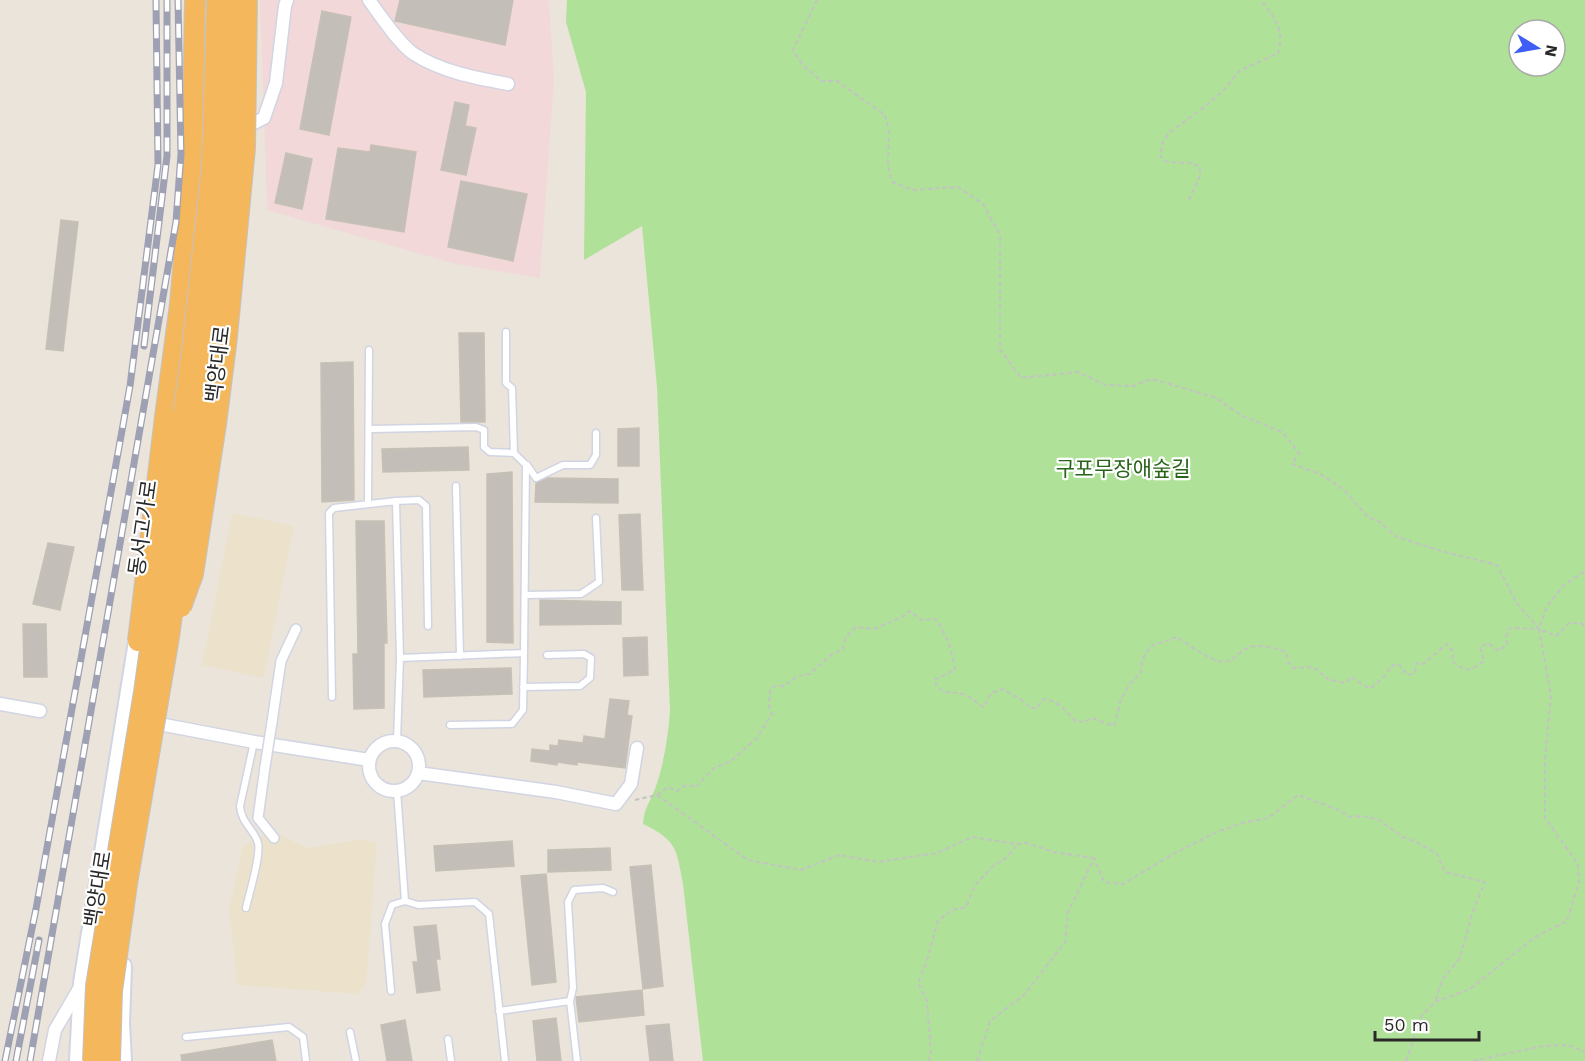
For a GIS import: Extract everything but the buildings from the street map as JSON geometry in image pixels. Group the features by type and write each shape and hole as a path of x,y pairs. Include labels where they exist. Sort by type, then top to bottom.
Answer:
{"highway":[{"path":"124,819 121,773 180,304 192,166 195,0"},
{"name":"동서고가로","path":"93,1061 96,986 124,819 192,351 212,165 217,0"},
{"name":"동서고가로","path":"110,1061 112,991 127,884 169,637 213,303 230,121 234,0"},
{"path":"169,637 193,574 220,392 245,148 247,0"}],"main road":[{"name":"백양대로","path":"78,1061 82,983 178,381 204,148 209,0"},
{"name":"백양대로","path":"123,1061 121,1023 124,946 215,393 227,291 236,132 234,0"}],"street":[{"path":"236,132 264,118 276,82 287,0"},
{"path":"369,0 385,23 413,53 461,75 508,84"},
{"path":"274,838 258,818 281,661 296,629"},
{"path":"0,704 40,711"},
{"path":"125,718 369,760"},
{"path":"397,740 412,748 419,764 418,773 410,785 397,791 381,788 375,783 370,776 369,760 372,753 382,743 397,740"},
{"path":"418,773 556,792 616,804 630,784 637,747"},
{"path":"49,1061 55,1030 82,983"}],"lane":[{"path":"506,332 506,383 512,388 514,453"},
{"path":"368,503 369,350"},
{"path":"370,429 476,427 484,430 484,447 490,452 514,453 536,478 562,465 590,465 597,455 596,432"},
{"path":"450,724 512,724 523,710 526,465"},
{"path":"456,486 460,656"},
{"path":"332,697 329,513 334,508 418,500 426,506 428,626"},
{"path":"396,501 400,658 397,740"},
{"path":"525,595 581,594 599,582 596,518"},
{"path":"400,658 524,653"},
{"path":"523,687 580,686 590,678 591,658 584,654 547,655"},
{"path":"246,908 258,853 258,843 240,815 240,806 254,742"},
{"path":"397,791 405,901"},
{"path":"577,1061 570,1001 573,988 568,902 574,890 603,888 613,892"},
{"path":"391,991 385,924 392,905 405,901 418,905 476,902 489,915 505,1061"},
{"path":"499,1011 570,1001"},
{"path":"186,1037 289,1027 303,1037 306,1061"},
{"path":"350,1032 356,1061"},
{"path":"448,1039 452,1061"}],"path":[{"path":"816,0 793,50 802,64 821,81 837,81 885,116 889,132 888,166 892,182 912,189 958,187 983,204 1000,236 1000,350 1021,378 1078,372 1106,385 1133,386 1152,379 1214,397 1242,416 1282,432 1299,453 1292,464 1320,474 1342,489 1368,518 1380,522 1397,537 1497,565 1516,602 1539,629"},
{"path":"1189,200 1201,174 1199,166 1190,163 1167,162 1160,156 1163,142 1170,132 1224,90 1239,71 1278,53 1282,40 1280,27 1261,0"},
{"path":"1406,1061 1422,1015 1435,1002 1470,989 1535,937 1567,921 1579,882 1578,864 1545,818 1545,758 1551,696 1539,629 1547,606 1564,585 1585,571"},
{"path":"616,804 657,795 668,787 677,791 686,785 696,787 714,768 731,761 757,738 772,714 769,705 770,690 775,686 784,686 798,676 810,674 831,655 843,649 846,637 856,627 874,629 902,617 909,611 922,620 936,619 944,633 955,670 934,680 938,689 967,696 976,704 984,707 991,693 1003,689 1026,702 1030,708 1036,708 1044,699 1048,699 1065,710 1075,721 1084,722 1092,718 1113,726 1121,699 1129,685 1141,672 1142,660 1151,646 1177,637 1198,652 1220,662 1231,660 1248,648 1263,646 1278,649 1286,652 1288,662 1293,668 1310,667 1329,680 1346,683 1351,677 1365,687 1371,688 1385,676 1391,666 1398,664 1408,675 1414,673 1416,663 1423,664 1447,644 1452,650 1453,662 1464,670 1472,670 1484,662 1480,647 1488,643 1498,651 1507,644 1506,638 1510,628 1539,629 1556,636 1569,623 1581,623 1585,626"},
{"path":"657,795 747,860 801,870 839,855 878,862 937,853 972,837 1018,844 1027,843 1053,852 1094,858"},
{"path":"1094,858 1104,882 1123,884 1173,854 1217,832 1268,818 1298,795 1351,817 1363,816 1379,820 1403,837 1437,854 1445,872 1485,882 1473,911 1460,958 1442,980 1435,1002"},
{"path":"928,1061 931,1054 927,1001 918,983 938,921 952,910 966,907 975,885 993,866 1006,858 1018,844"},
{"path":"977,1061 990,1021 1024,995 1065,942 1068,912 1094,858"},
{"path":"1473,1061 1543,1046 1568,1045 1585,1052"}],"shaded area":[{"path":"260,0 549,0 554,80 540,278 456,264 267,210"},
{"path":"232,513 294,526 264,678 202,665"},
{"path":"273,831 307,848 363,839 377,843 366,984 358,994 237,985 229,908 243,846"}],"green space":[{"name":"구포무장애숲길","path":"567,0 1585,0 1585,1061 703,1061 679,862 669,841 643,824 646,809 661,770 670,711 657,387 642,226 584,260 586,92 566,22"}],"railway":[{"path":"5,1061 36,909 130,386 158,165 156,0"},
{"path":"144,346 167,156 167,0"},
{"path":"30,1061 176,222 181,154 178,0"},
{"path":"16,1061 39,940"}]}
